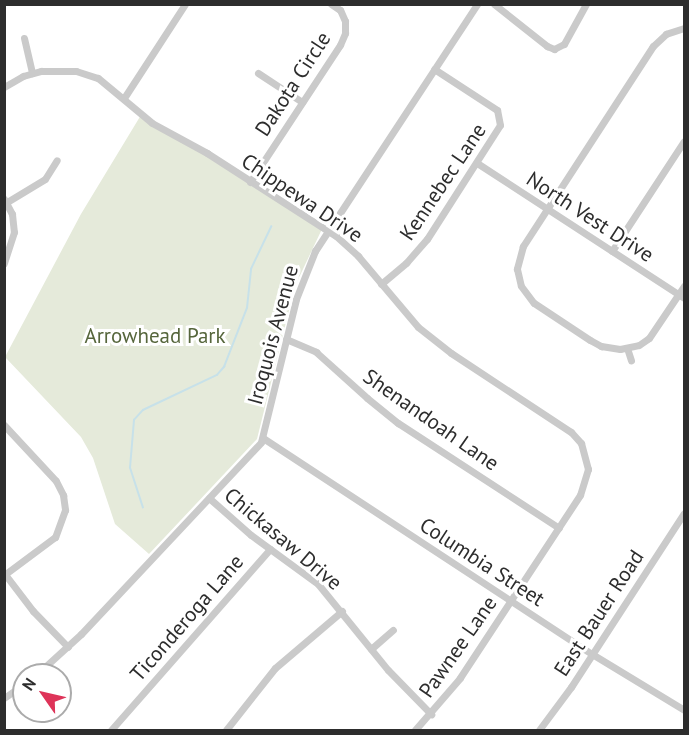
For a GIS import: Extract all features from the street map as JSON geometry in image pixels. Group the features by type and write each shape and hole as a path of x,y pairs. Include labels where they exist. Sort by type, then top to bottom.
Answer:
{"street":[{"path":"124,98 185,4"},
{"name":"Dakota Circle","path":"250,182 345,33 343,16 331,4"},
{"name":"Iroquois Avenue","path":"50,663 68,647 263,438 302,280 327,231 477,4"},
{"path":"494,4 547,46 554,49 564,44 586,4"},
{"path":"684,28 666,33 653,46 518,257 519,281 525,294 534,303 601,346 627,348 639,345 649,338 682,296 684,286"},
{"path":"24,38 32,73"},
{"name":"Kennebec Lane","path":"381,284 406,263 427,239 499,128 501,118 497,110 434,69"},
{"name":"Chippewa Drive","path":"4,87 32,73 80,71 98,78 159,128 207,153 327,231 358,256 428,336 571,432 581,443"},
{"path":"258,73 302,102"},
{"path":"612,251 684,141"},
{"path":"4,263 14,232 6,201 45,179 57,160"},
{"name":"North Vest Drive","path":"477,163 682,296"},
{"name":"Shenandoah Lane","path":"286,339 316,352 392,418 559,528"},
{"path":"627,348 631,360"},
{"path":"4,425 56,482 63,495 65,510 55,537 5,574 33,611 68,647"},
{"name":"Columbia Street","path":"263,438 592,654 684,710"},
{"name":"Pawnee Lane","path":"415,730 460,678 559,528 587,479 588,463 581,443"},
{"name":"Chickasaw Drive","path":"209,498 236,523 308,576 431,714"},
{"name":"East Bauer Road","path":"539,730 592,654 684,513"},
{"name":"Ticonderoga Lane","path":"111,730 270,549"},
{"path":"226,730 275,668 342,612"},
{"path":"371,649 393,630"}],"green space":[{"name":"Arrowhead Park","path":"141,115 322,229 295,286 257,439 149,554 115,524 93,458 81,437 5,357 81,214"}],"waterway":[{"path":"143,508 130,468 134,420 143,410 217,375 224,367 247,308 251,269 271,227"}]}
